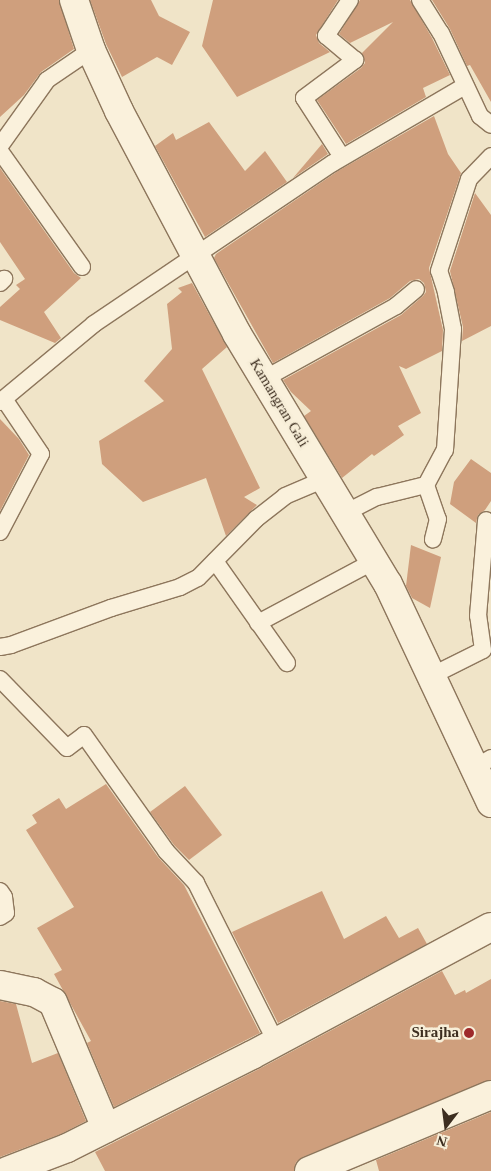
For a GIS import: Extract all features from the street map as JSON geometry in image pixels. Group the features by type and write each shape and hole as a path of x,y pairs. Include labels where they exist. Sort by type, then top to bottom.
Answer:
{"street":[{"name":"Kamangran Gali","path":"76,1 91,50 119,111 237,334 388,584 431,676 482,763 491,802"},
{"path":"7,1171 55,1162 106,1128 276,1042 491,927"},
{"path":"1,984 34,992 53,1002 106,1128"},
{"path":"309,1171 491,1095"}],"lane":[{"path":"342,157 304,98 355,60 326,36 350,0"},
{"path":"420,0 441,33 480,116 491,125"},
{"path":"0,146 47,80 91,50"},
{"path":"0,532 41,454 2,400 94,324 342,157 465,86"},
{"path":"0,151 82,267"},
{"path":"345,513 377,497 426,485 445,450 453,329 440,271 469,180 491,156"},
{"path":"264,378 396,306 416,289"},
{"path":"0,647 11,645 111,608 180,587 198,578 256,519 285,496 325,479"},
{"path":"426,485 438,519 433,539"},
{"path":"431,676 483,650 478,616 486,520"},
{"path":"214,561 287,663"},
{"path":"258,623 374,561"},
{"path":"0,679 67,748 84,735 166,851 196,883 276,1042"},
{"path":"0,891 4,897 6,913 0,917"}],"building":[{"path":"0,0 59,0 74,49 41,72 24,95 0,117"},
{"path":"90,0 151,0 159,16 190,32 172,65 157,57 122,77 106,44"},
{"path":"213,0 338,0 316,35 319,43 330,52 237,97 202,46"},
{"path":"360,0 410,0 432,38 450,75 423,88 426,97 346,144 317,100 361,68 365,63 362,53 393,22 350,43 339,34"},
{"path":"432,0 491,0 491,102 470,65 467,66 450,29"},
{"path":"434,116 448,154 461,173 429,268 443,330 442,351 406,369 399,366 421,413 398,426 404,435 374,456 372,454 342,478 304,416 311,411 291,392 283,380 401,315 426,292 424,283 419,279 410,281 390,298 273,363 214,258 216,254 338,171"},
{"path":"209,122 245,171 265,151 287,182 205,237 155,146 173,133 176,140"},
{"path":"322,144 328,154 293,178"},
{"path":"0,168 74,273 81,278 44,312 61,338 55,343 0,320 0,307 20,289 16,285 25,279 0,242"},
{"path":"475,193 491,215 491,326 462,341 463,327 450,271"},
{"path":"192,283 227,347 202,369 260,488 244,497 257,505 226,536 206,478 143,502 102,464 99,441 164,401 144,381 172,349 167,304 182,292 178,288"},
{"path":"0,419 19,439 29,455 0,511"},
{"path":"471,459 491,473 491,501 485,510 478,515 476,523 450,504 454,482"},
{"path":"411,545 441,557 430,608 412,598 406,586"},
{"path":"106,784 158,857 184,885 260,1033 114,1107 87,1043 91,1041 54,974 62,970 37,928 74,907 26,830 37,823 32,815 59,798 66,809"},
{"path":"185,786 222,835 189,860 174,845 150,812"},
{"path":"322,891 344,939 386,916 399,938 418,928 427,944 278,1023 232,932"},
{"path":"442,971 455,995 465,990 466,993 491,979 491,1080 303,1157 296,1162 294,1171 105,1171 95,1152 259,1069"},
{"path":"0,1001 16,1004 32,1063 58,1053 86,1121 61,1134 0,1157"},
{"path":"491,1112 491,1171 379,1171 376,1160"}],"place":[{"name":"Sirajha","path":"469,1033"}]}
